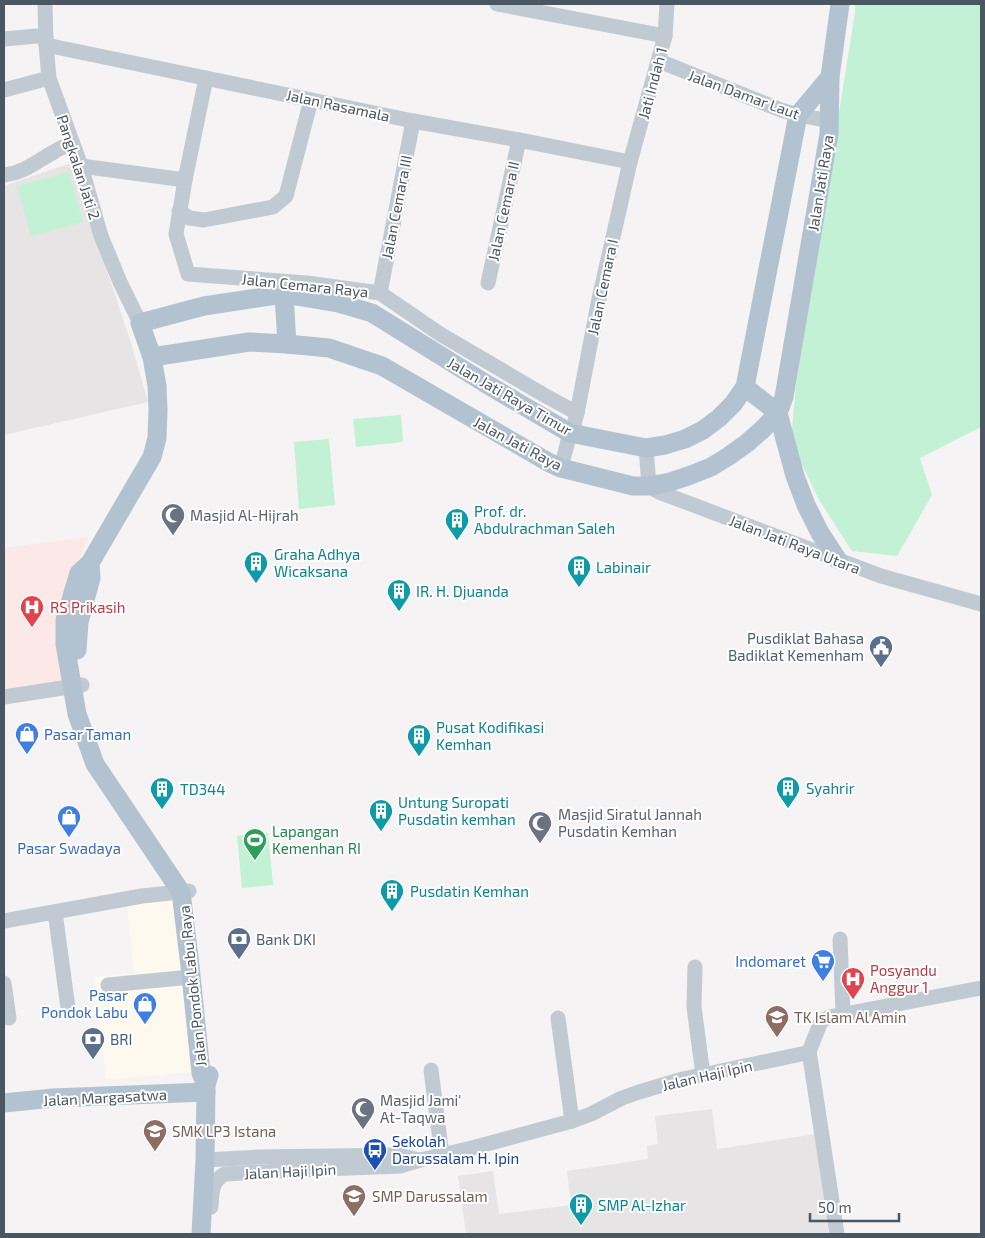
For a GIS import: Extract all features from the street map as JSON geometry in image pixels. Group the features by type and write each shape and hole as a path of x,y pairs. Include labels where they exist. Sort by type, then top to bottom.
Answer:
{"main road":[{"path":"830,78 840,4"},
{"name":"Jalan Jati Raya Timur","path":"140,323 204,306 284,294 338,303 372,314 570,433 646,448 666,445 685,439 703,430 719,418 745,387 798,115 830,78"},
{"name":"Jalan Jati Raya","path":"152,357 250,342 329,348 382,366 561,468 633,486 649,486 691,475 730,456 764,429 778,413 784,397 829,134 830,78"},
{"path":"284,294 287,344"},
{"name":"Jalan Pondok Labu Raya","path":"140,323 152,357 157,386 157,438 152,457 90,563 79,573 65,620 65,644 76,685 105,761 185,891 204,1072 205,1160 201,1234"},
{"path":"745,387 778,413 795,476 806,505 820,533 837,559"},
{"name":"Jalan Margasatwa","path":"4,1103 52,1098 204,1072"}],"street":[{"name":"Pangkalan Jati 2","path":"45,4 49,78 81,166 101,236 140,323"},
{"path":"497,4 665,36"},
{"name":"Jati Indah 1","path":"630,162 665,36 667,4"},
{"name":"Jalan Rasamala","path":"4,39 37,36 46,42 206,78 413,121 630,162"},
{"name":"Jalan Damar Laut","path":"659,61 781,110 830,121"},
{"path":"4,90 49,78"},
{"name":"Jalan Cemara Raya","path":"206,78 176,234 188,274 306,282 380,293 447,338 544,395 577,412"},
{"path":"179,211 189,218 204,220 273,207 286,196 310,100"},
{"name":"Jalan Cemara III","path":"380,293 413,121"},
{"name":"Jalan Cemara II","path":"488,283 519,140"},
{"path":"4,175 28,168 55,151 72,144"},
{"name":"Jalan Cemara I","path":"577,412 599,299 630,162"},
{"path":"81,166 185,180"},
{"path":"561,468 577,412"},
{"path":"646,448 649,486"},
{"name":"Jalan Jati Raya Utara","path":"649,486 659,492 881,576 981,604"},
{"path":"4,697 76,685"},
{"path":"4,921 142,896 185,891"},
{"path":"55,912 68,1008"},
{"path":"840,939 843,1014"},
{"path":"695,967 694,1007 703,1075"},
{"path":"108,985 194,970"},
{"path":"4,983 9,1018"},
{"path":"837,1234 809,1051 822,1021 829,1017 843,1014 981,988"},
{"path":"558,1018 572,1121"},
{"name":"Jalan Haji Ipin","path":"210,1234 213,1189 216,1181 225,1174 299,1163 399,1155 420,1160 442,1156 572,1121 592,1114 622,1098 683,1079 809,1051"},
{"path":"431,1070 442,1156"},
{"name":"Jalan Haji Ipin","path":"205,1160 299,1163"}],"shaded area":[{"path":"71,163 131,343 148,402 4,435 4,186"},
{"name":"RS Prikasih","path":"88,537 73,573 62,686 4,696 4,548"},
{"name":"Pasar Pondok Labu","path":"177,893 192,1072 106,1080 94,977 134,973 126,900"},
{"path":"712,1109 717,1149 816,1134 829,1234 466,1234 458,1176 493,1171 499,1214 571,1205 567,1171 648,1159 647,1146 658,1144 655,1116"}],"green space":[{"path":"855,4 981,4 981,427 920,458 932,495 897,556 852,551 818,498 791,441 796,385"},
{"path":"69,172 83,222 31,236 17,186"},
{"path":"401,415 403,442 356,447 353,419"},
{"path":"329,439 335,505 299,509 294,442"},
{"name":"Lapangan Kemenhan RI","path":"268,833 273,885 242,888 237,836"}],"place":[{"name":"Masjid Al-Hijrah","path":"173,536"},
{"name":"Prof. dr. Abdulrachman Saleh","path":"457,541"},
{"name":"Graha Adhya Wicaksana","path":"256,584"},
{"name":"Labinair","path":"579,588"},
{"name":"IR. H. Djuanda","path":"399,612"},
{"name":"RS Prikasih","path":"32,628"},
{"name":"Pusdiklat Bahasa Badiklat Kemenham","path":"881,668"},
{"name":"Pasar Taman","path":"27,755"},
{"name":"Pusat Kodifikasi Kemhan","path":"419,757"},
{"name":"Syahrir","path":"788,809"},
{"name":"TD344","path":"162,810"},
{"name":"Untung Suropati Pusdatin kemhan","path":"381,832"},
{"name":"Pasar Swadaya","path":"69,838"},
{"name":"Masjid Siratul Jannah Pusdatin Kemhan","path":"540,844"},
{"name":"Lapangan Kemenhan RI","path":"255,861"},
{"name":"Pusdatin Kemhan","path":"392,912"},
{"name":"Bank DKI","path":"239,960"},
{"name":"Indomaret","path":"823,982"},
{"name":"Posyandu Anggur 1","path":"853,1000"},
{"name":"Pasar Pondok Labu","path":"145,1025"},
{"name":"TK Islam Al Amin","path":"777,1038"},
{"name":"BRI","path":"93,1060"},
{"name":"Masjid Jami' At-Taqwa","path":"363,1130"},
{"name":"SMK LP3 Istana","path":"155,1152"},
{"name":"Sekolah Darussalam H. Ipin","path":"375,1171"},
{"name":"SMP Darussalam","path":"354,1217"},
{"name":"SMP Al-Izhar","path":"581,1226"}]}
